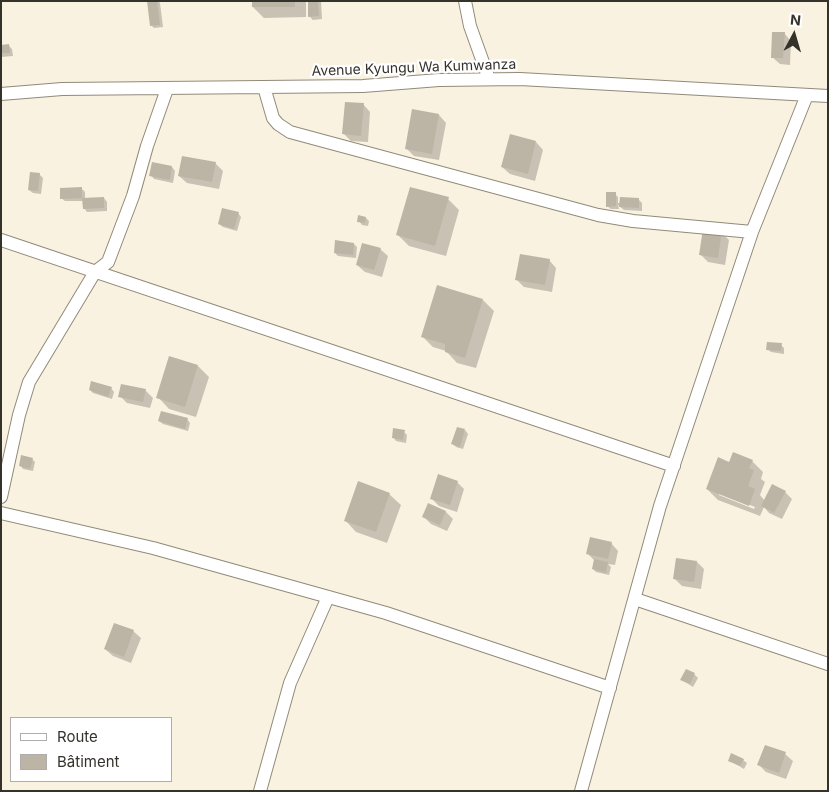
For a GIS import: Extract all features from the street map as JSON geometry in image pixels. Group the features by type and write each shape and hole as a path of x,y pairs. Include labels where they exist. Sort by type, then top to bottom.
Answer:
{"street":[{"path":"465,1 470,26 488,79"},
{"name":"Avenue Kyungu Wa Kumwanza","path":"1,94 62,89 363,86 439,80 520,79 828,96"},
{"path":"264,87 273,118 290,132 598,215 633,221 752,232"},
{"path":"1,497 19,415 29,382 95,272 108,262 133,196 147,146 167,89"},
{"path":"581,791 660,506 752,232 807,95"},
{"path":"1,240 674,466"},
{"path":"1,512 153,548 386,613 610,688"},
{"path":"260,791 290,683 328,597"},
{"path":"635,599 828,664"}],"building":[{"path":"147,1 157,1 160,25 150,26"},
{"path":"252,1 295,1 295,7 252,7"},
{"path":"308,1 318,1 319,16 308,17"},
{"path":"772,32 785,32 783,58 771,58"},
{"path":"9,44 10,53 1,53 1,45"},
{"path":"345,102 364,103 361,136 342,134"},
{"path":"412,109 439,114 432,154 405,149"},
{"path":"510,134 536,141 528,174 501,167"},
{"path":"182,156 216,162 212,182 178,176"},
{"path":"152,162 172,166 170,180 149,176"},
{"path":"30,172 40,173 38,191 28,190"},
{"path":"82,187 82,198 60,199 60,188"},
{"path":"410,187 449,197 435,246 396,235"},
{"path":"606,192 616,192 616,206 606,207"},
{"path":"104,197 104,208 83,209 82,198"},
{"path":"620,197 639,198 639,208 619,207"},
{"path":"222,208 239,212 234,229 218,224"},
{"path":"358,215 366,217 365,223 357,222"},
{"path":"703,229 722,231 718,258 699,255"},
{"path":"335,240 354,243 353,255 334,253"},
{"path":"362,243 381,248 374,270 356,265"},
{"path":"520,254 550,259 545,285 515,280"},
{"path":"437,285 483,299 465,358 445,352 445,344 421,337"},
{"path":"767,342 782,343 781,351 766,350"},
{"path":"169,356 198,365 185,407 156,398"},
{"path":"91,381 112,387 108,397 89,390"},
{"path":"121,384 146,389 143,402 118,397"},
{"path":"161,411 188,418 185,429 158,421"},
{"path":"457,427 465,429 460,447 451,444"},
{"path":"393,428 405,430 403,440 392,438"},
{"path":"733,452 753,460 749,468 754,470 748,486 755,489 749,506 706,489 718,457 729,462"},
{"path":"21,455 33,458 30,469 19,466"},
{"path":"438,474 458,481 450,505 430,499"},
{"path":"358,481 390,493 376,532 344,521"},
{"path":"772,484 786,491 774,513 761,506"},
{"path":"428,503 446,511 440,525 422,517"},
{"path":"590,537 612,542 608,559 586,554"},
{"path":"676,558 697,561 694,582 673,579"},
{"path":"594,559 608,562 606,573 592,569"},
{"path":"114,623 134,630 124,657 104,649"},
{"path":"686,669 695,673 690,684 680,680"},
{"path":"765,745 786,752 779,773 757,765"},
{"path":"731,753 744,759 740,766 728,761"}]}
